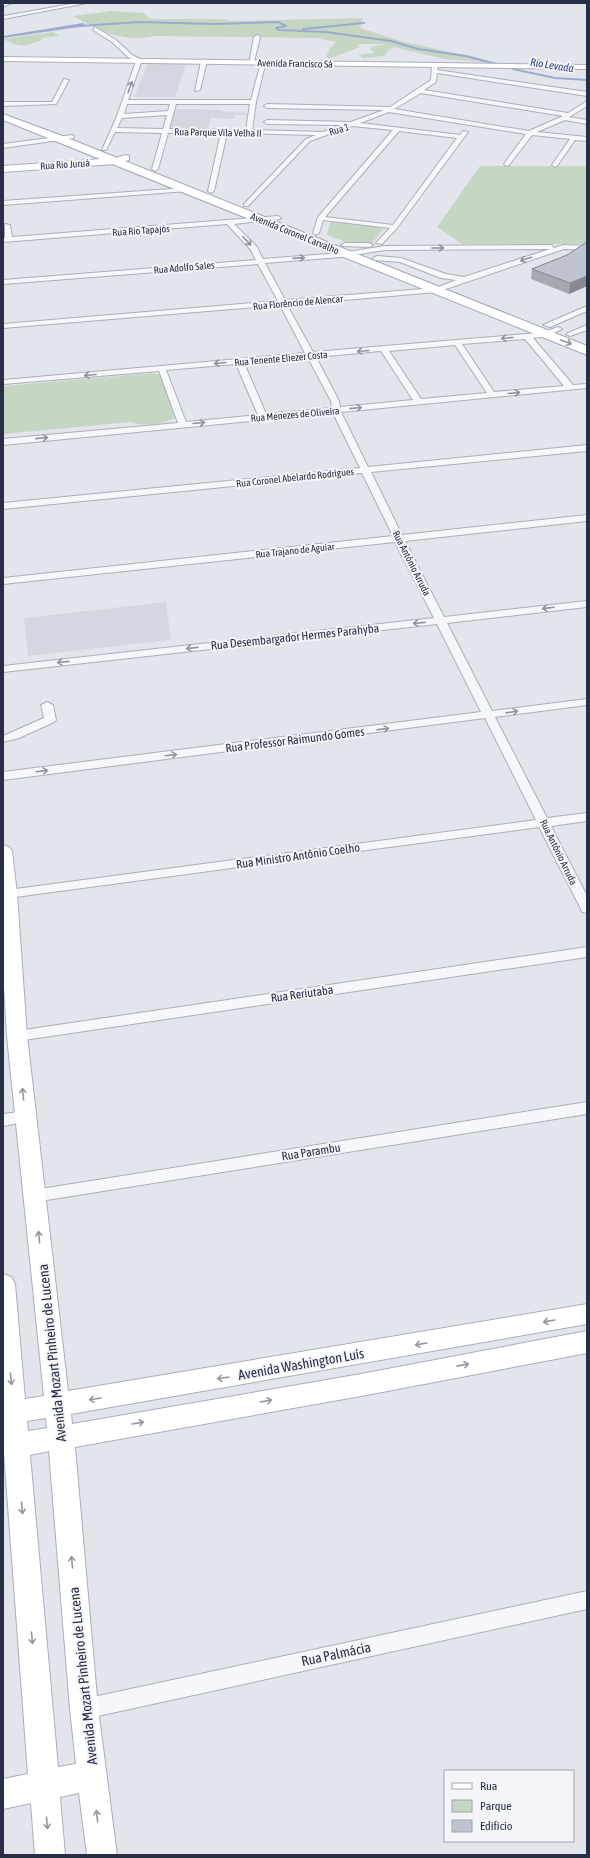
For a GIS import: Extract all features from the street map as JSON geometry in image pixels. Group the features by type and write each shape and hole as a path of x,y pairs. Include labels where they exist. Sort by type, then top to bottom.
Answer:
{"main road":[{"path":"3,5 8,3"},
{"name":"Avenida Francisco Sá","path":"3,59 264,62 435,68 587,67"},
{"name":"Avenida Coronel Carvalho","path":"3,109 316,233 347,250 364,253 377,258 444,290"},
{"name":"Avenida Coronel Carvalho","path":"3,117 62,139 185,190 347,250 444,290 550,329 587,340"},
{"name":"Rua Rio Juruá","path":"3,169 115,161 126,158"},
{"name":"Avenida Coronel Carvalho","path":"550,329 587,350"},
{"name":"Avenida Mozart Pinheiro de Lucena","path":"3,851 8,894 17,1036 14,1119 34,1196 61,1437 84,1709 102,1855"},
{"path":"3,1284 5,1348 17,1445 50,1855"},
{"name":"Avenida Washington Luís","path":"14,1412 587,1314"},
{"path":"482,1332 492,1360"},
{"path":"17,1445 361,1385 587,1342"},
{"path":"3,1794 92,1775"}],"street":[{"path":"60,3 85,3"},
{"path":"4,18 85,3"},
{"path":"96,29 114,41 130,56 139,60 120,116 104,149"},
{"path":"251,62 257,37"},
{"path":"197,90 204,61"},
{"path":"249,132 253,102 264,62"},
{"path":"435,68 587,94"},
{"name":"Rua 1","path":"246,206 308,140 324,133 355,124 391,109 422,91 434,81 435,68"},
{"path":"3,104 54,103 66,80"},
{"path":"422,91 566,116 587,122"},
{"path":"125,102 253,102"},
{"path":"155,169 166,131 165,129 169,113 173,103"},
{"path":"507,164 530,133 584,108 587,103"},
{"path":"267,106 391,109 471,124 530,133 587,139"},
{"path":"120,116 169,113"},
{"path":"267,122 355,124 462,137"},
{"path":"383,246 395,227 471,124"},
{"path":"316,233 320,218 398,129"},
{"name":"Rua Parque Vila Velha II","path":"112,130 324,133"},
{"path":"210,191 224,132"},
{"path":"3,146 72,137"},
{"path":"555,164 574,137"},
{"path":"3,203 185,190"},
{"name":"Rua Rio Tapajós","path":"6,240 278,218"},
{"path":"320,218 395,227"},
{"name":"Rua Antônio Arruda","path":"230,223 254,249 335,401 336,410 399,539 587,909"},
{"path":"6,240 7,225"},
{"name":"Rua Adolfo Sales","path":"3,282 260,261 375,245 383,246"},
{"path":"364,253 383,246 418,248 563,247"},
{"name":"Rua Florêncio de Alencar","path":"3,333 444,290 466,279 563,247 587,248"},
{"name":"Avenida Coronel Carvalho","path":"377,258 401,260 444,276 466,279"},
{"name":"Rua Florêncio de Alencar","path":"3,326 284,306 444,290"},
{"name":"Rua Tenente Eliezer Costa","path":"3,382 527,336 550,329 587,308"},
{"path":"570,334 587,327"},
{"path":"527,336 570,387"},
{"path":"457,342 492,395"},
{"path":"384,349 418,402"},
{"path":"239,362 263,417"},
{"path":"162,369 183,424"},
{"name":"Rua Menezes de Oliveira","path":"3,442 587,386"},
{"name":"Rua Coronel Abelardo Rodrigues","path":"3,506 587,448"},
{"name":"Rua Trajano de Aguiar","path":"3,581 587,518"},
{"name":"Rua Desembargador Hermes Parahyba","path":"3,669 587,604"},
{"name":"Rua Professor Raimundo Gomes","path":"3,776 489,716 587,702"},
{"path":"3,739 13,738 37,723 50,720 47,705"},
{"name":"Rua Ministro Antônio Coelho","path":"8,894 587,817"},
{"name":"Rua Reriutaba","path":"17,1036 587,952"},
{"name":"Rua Parambu","path":"34,1196 587,1108"},
{"name":"Rua Palmácia","path":"84,1709 587,1600"}],"shaded area":[{"path":"148,63 186,64 175,97 134,97"},
{"path":"175,109 221,110 247,113 247,115 235,115 234,119 211,118 208,129 172,129 169,127"},
{"path":"166,602 171,640 28,656 24,618"}],"green space":[{"path":"112,11 143,13 150,19 222,19 230,21 363,18 360,28 397,40 498,63 444,59 394,47 384,56 363,58 358,55 374,53 371,50 371,47 387,44 357,44 360,47 329,59 326,57 330,48 336,42 318,38 121,37 102,31 73,16"},
{"path":"53,32 60,36 41,38 42,40 22,46 3,39"},
{"path":"480,166 587,166 587,244 462,244 437,227"},
{"path":"333,222 380,227 383,229 372,243 346,242 327,235 330,223"},
{"path":"154,373 161,375 176,417 172,419 154,424 135,424 131,422 3,434 3,386"}],"water":[{"path":"83,23 86,26 3,38 3,36"}],"building":[{"path":"587,242 587,276 570,283 532,269 567,255"}],"waterway":[{"path":"80,26 140,22 214,24 278,22 286,26 276,28 279,30 326,32 391,41 418,49 466,56 500,65"},
{"path":"303,29 364,23"},
{"name":"Rio Levada","path":"513,69 555,78 587,80"}]}
